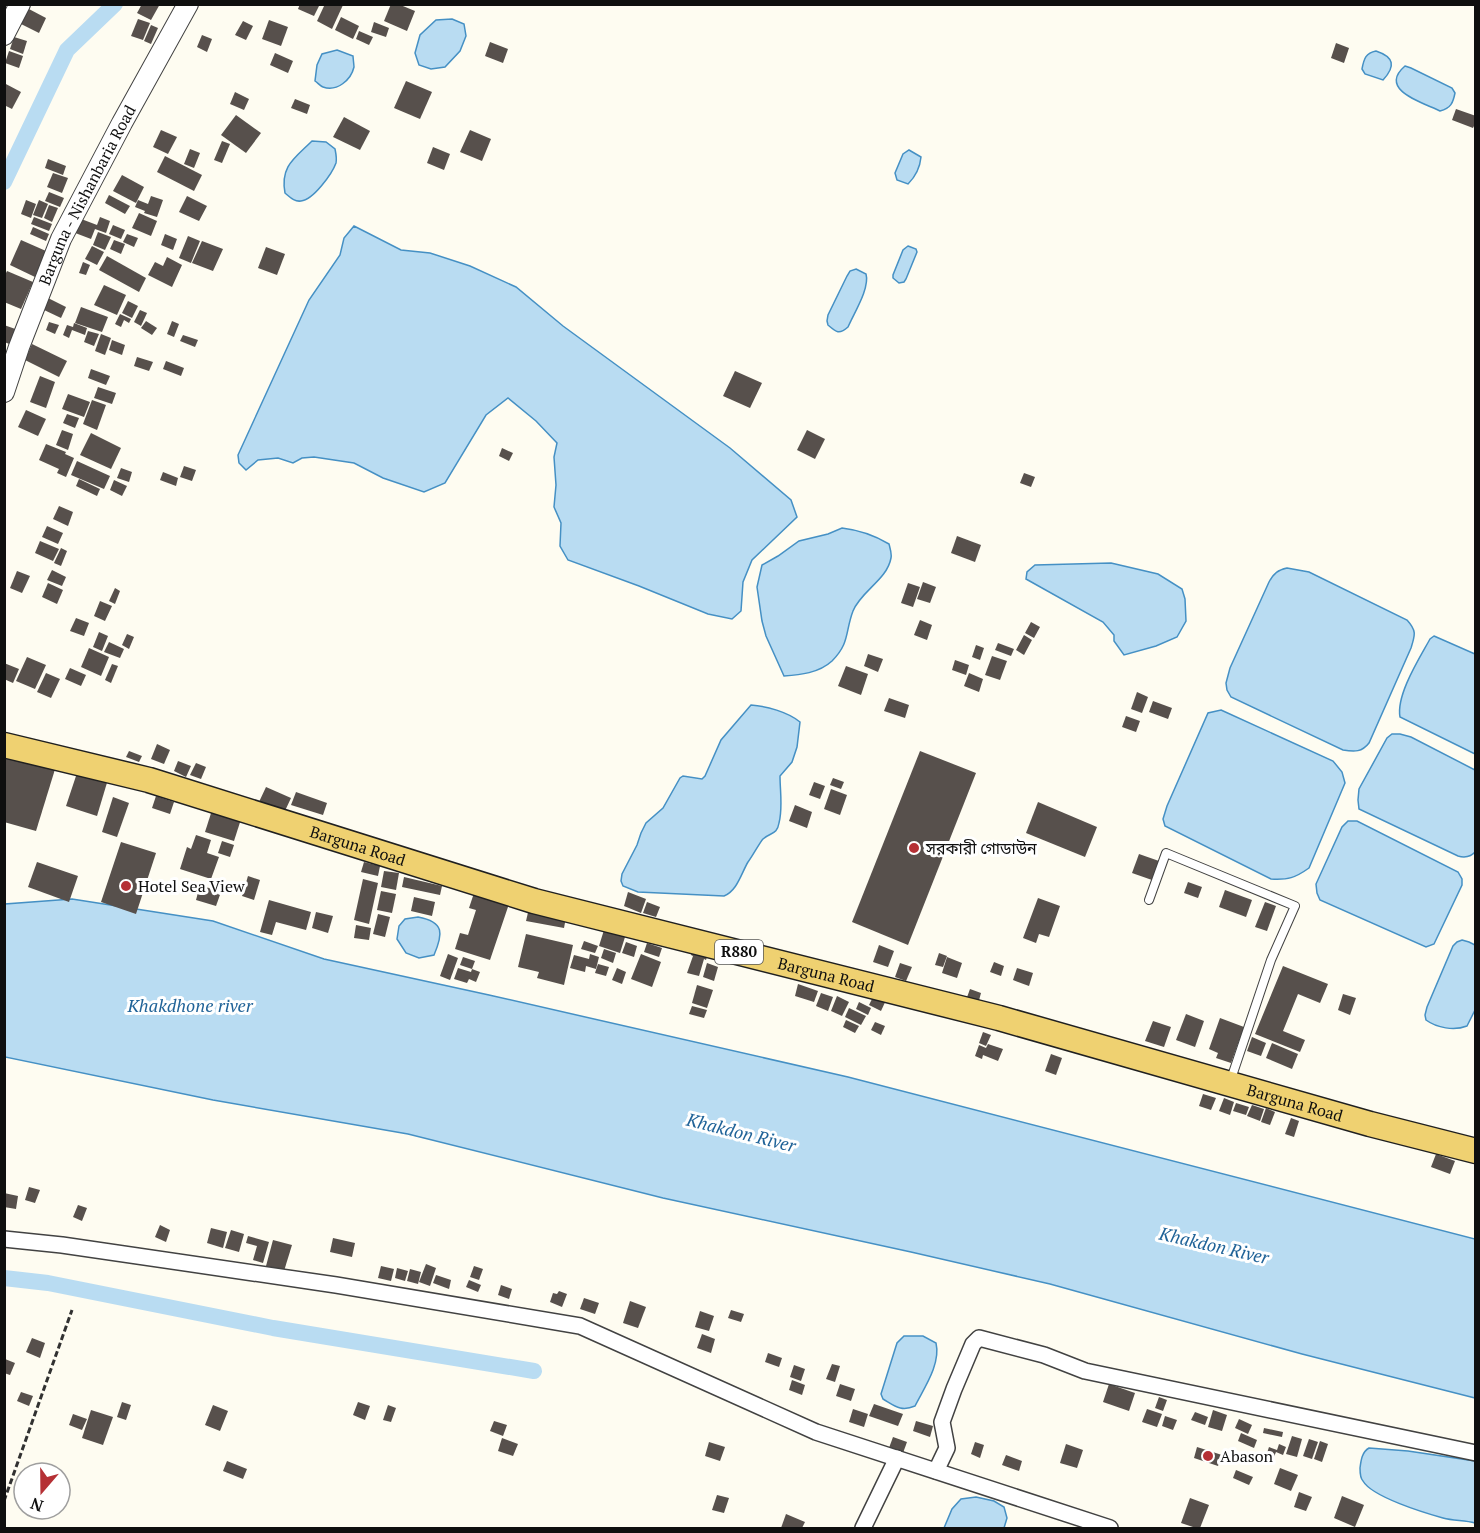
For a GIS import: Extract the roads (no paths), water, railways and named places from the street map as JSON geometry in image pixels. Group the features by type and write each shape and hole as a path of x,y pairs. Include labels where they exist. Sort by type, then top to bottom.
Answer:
{"main road":[{"name":"Barguna Road","path":"4,745 149,780 534,901 988,1016 1370,1124 1476,1151"}],"street":[{"path":"4,35 20,4"},
{"name":"Barguna - Nishanbaria Road","path":"4,392 61,239 188,4"},
{"path":"4,1239 62,1245 336,1285 580,1326 816,1432 1110,1528"},
{"path":"936,1471 946,1448 942,1422 973,1344 979,1338 1044,1355 1085,1371 1476,1453"},
{"path":"863,1528 897,1458"}],"lane":[{"path":"1149,900 1166,853 1295,906 1271,960 1229,1084"}],"water":[{"path":"452,19 464,24 466,36 460,51 445,67 431,69 419,65 415,53 420,35 436,20"},
{"path":"337,50 353,56 354,67 343,84 333,88 323,87 315,81 317,65 322,54"},
{"path":"1376,51 1387,56 1391,62 1390,70 1383,80 1365,74 1362,69 1366,57"},
{"path":"1405,66 1452,88 1455,93 1451,105 1440,111 1415,100 1400,89 1396,82 1398,74"},
{"path":"312,141 326,142 335,149 336,163 326,180 311,196 306,200 296,201 285,193 285,176 290,163"},
{"path":"909,150 921,157 917,172 908,184 897,180 895,173 903,154"},
{"path":"354,226 401,250 430,253 470,266 516,287 563,326 730,448 791,500 797,517 752,560 743,582 741,611 732,619 708,614 568,560 560,546 561,523 554,507 556,485 554,457 557,443 536,421 508,398 486,415 445,483 424,492 383,478 354,463 314,457 302,458 293,463 278,458 258,460 246,470 239,463 238,455 309,300 340,255 344,238"},
{"path":"908,246 916,249 917,252 906,279 899,283 893,275 903,250"},
{"path":"856,269 866,274 866,286 848,327 838,332 828,325 828,315 850,271"},
{"path":"842,528 866,533 889,544 891,556 889,566 857,604 838,655 827,665 815,671 784,676 766,636 762,621 757,587 762,565 799,541"},
{"path":"1111,563 1158,574 1182,589 1186,621 1177,637 1124,655 1114,641 1114,635 1103,622 1026,579 1027,572 1035,565"},
{"path":"1287,568 1309,572 1407,620 1414,630 1411,648 1369,743 1361,750 1343,750 1231,697 1227,690 1226,683 1230,668 1269,582 1276,572"},
{"path":"1434,636 1475,654 1475,754 1400,717 1401,698 1409,677 1430,639"},
{"path":"751,705 777,710 800,722 797,747 792,762 780,776 781,811 777,830 762,841 735,886 724,896 638,892 623,886 622,874 646,823 663,808 680,778 683,776 702,779 705,776 721,740"},
{"path":"1221,710 1333,761 1342,772 1345,783 1309,868 1295,876 1287,879 1271,879 1165,826 1163,819 1167,806 1208,713"},
{"path":"1392,734 1411,737 1475,770 1476,851 1472,855 1458,856 1359,809 1359,789 1387,738"},
{"path":"1348,821 1357,821 1458,872 1462,885 1434,944 1426,947 1320,900 1316,884 1342,827"},
{"name":"Khakdhone river","path":"72,899 213,921 324,959 848,1077 1475,1239 1475,1398 1302,1354 1050,1284 663,1198 408,1134 213,1100 5,1057 5,904"},
{"path":"418,917 433,922 440,930 434,955 419,958 406,953 397,939 399,926 405,919"},
{"path":"1462,940 1475,945 1475,1010 1467,1026 1440,1027 1426,1020 1427,1007 1453,946"},
{"path":"904,1336 923,1336 936,1343 937,1351 931,1376 915,1406 906,1408 891,1404 883,1399 881,1394 897,1343"},
{"path":"1369,1448 1475,1461 1475,1523 1443,1518 1412,1508 1368,1487 1361,1478 1360,1468 1363,1454"},
{"path":"976,1497 994,1501 1004,1507 1007,1518 1004,1528 944,1528 952,1509 961,1499"}],"waterway":[{"path":"4,182 67,50 115,4"},
{"path":"4,1278 48,1283 273,1328 534,1371"}],"place":[{"name":"সরকারী গোডাউন","path":"914,848"},
{"name":"Hotel Sea View","path":"126,886"},
{"name":"Abason","path":"1208,1456"}],"water label":[{"name":"Khakdon River","path":"741,1133"},
{"name":"Khakdon River","path":"1214,1246"}]}
